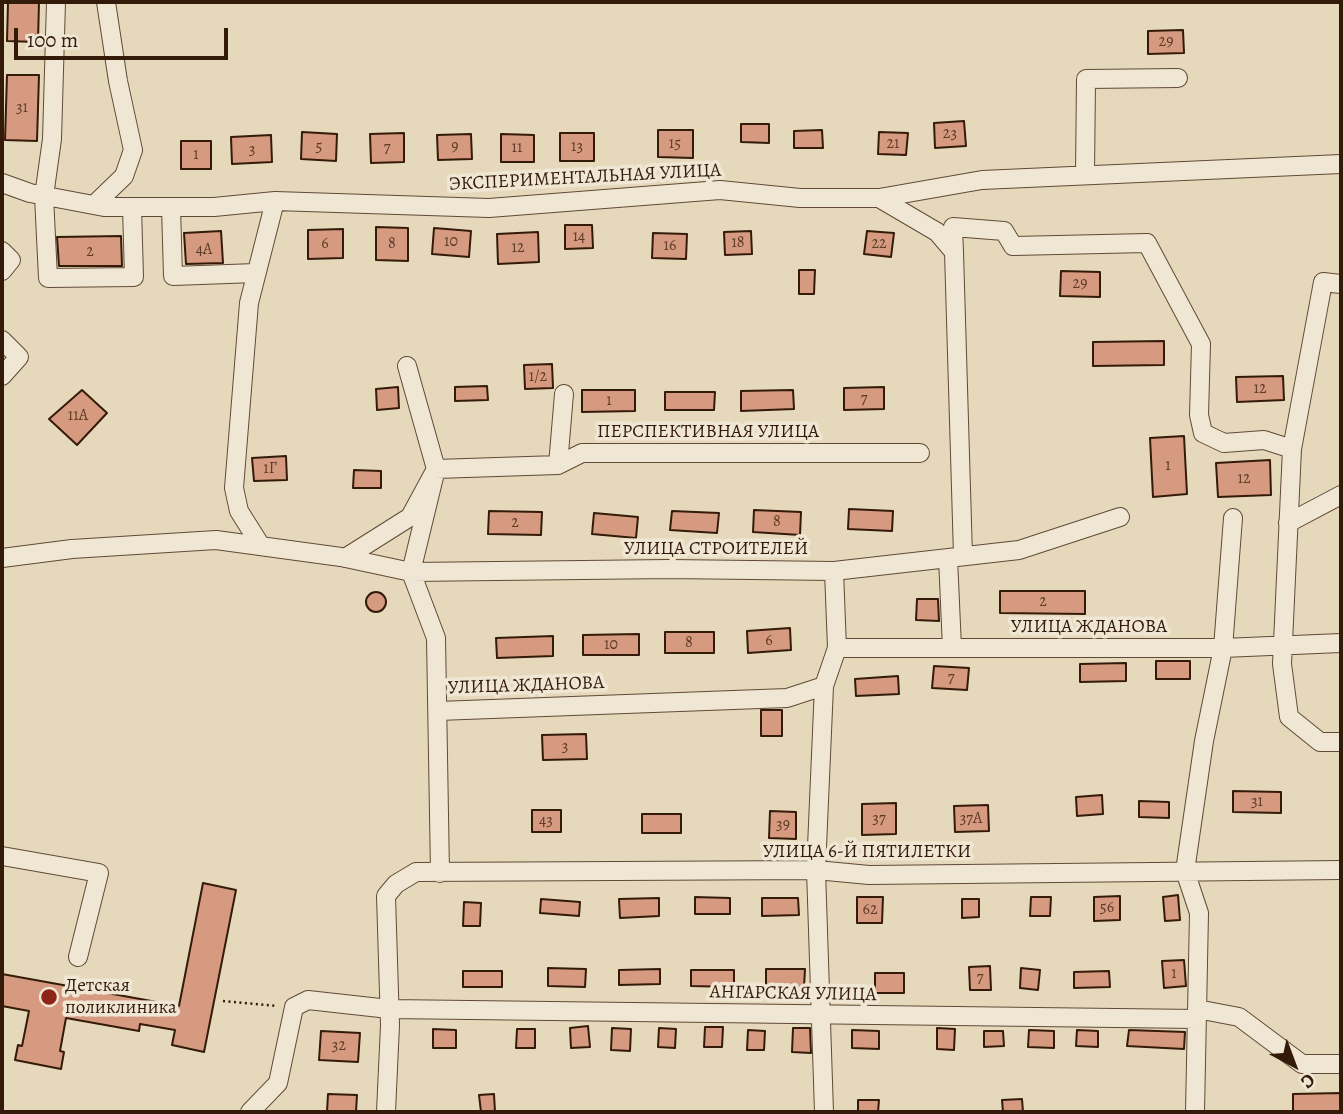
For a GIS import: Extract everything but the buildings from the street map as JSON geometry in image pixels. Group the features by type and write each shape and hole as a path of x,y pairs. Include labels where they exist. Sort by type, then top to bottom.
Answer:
{"street":[{"path":"56,2 52,139 44,196 48,278 134,277 132,207"},
{"path":"94,205 124,176 133,150 118,81 106,2"},
{"path":"1086,175 1086,79 1178,78"},
{"name":"ЭКСПЕРИМЕНТАЛЬНАЯ УЛИЦА","path":"2,183 44,196 94,205 132,207 214,207 275,201 489,208 720,190 800,198 879,198 982,180 1341,164"},
{"path":"879,198 937,232 954,252"},
{"path":"261,546 239,511 234,488 248,303 275,201"},
{"path":"171,207 173,276 256,273"},
{"path":"951,648 956,557 953,227 1004,231 1013,246 1147,243 1201,344 1199,415 1203,433 1224,443 1264,440 1292,449"},
{"path":"2,251 11,260 2,271"},
{"path":"1341,284 1323,282 1292,449 1282,664 1289,717 1320,743 1341,742"},
{"path":"2,340 19,357 2,376"},
{"path":"407,366 436,469 411,572 436,638 440,873"},
{"path":"558,465 564,394"},
{"name":"ПЕРСПЕКТИВНАЯ УЛИЦА","path":"436,469 558,465 582,453 920,453"},
{"path":"345,558 410,517 436,469"},
{"path":"1288,523 1341,495"},
{"name":"УЛИЦА СТРОИТЕЛЕЙ","path":"2,558 72,549 216,540 345,558 411,572 669,569 834,571 1019,550 1121,517"},
{"path":"1195,1112 1199,913 1185,871 1204,741 1223,648 1233,518"},
{"path":"824,1112 816,870 824,686 837,648 834,571"},
{"name":"УЛИЦА ЖДАНОВА","path":"837,648 1223,648 1341,643"},
{"name":"УЛИЦА ЖДАНОВА","path":"438,711 786,698 824,686"},
{"path":"2,856 99,873 78,957"},
{"name":"УЛИЦА 6-Й ПЯТИЛЕТКИ","path":"389,1009 386,896 396,884 416,873 816,870 869,875 1341,870"},
{"name":"АНГАРСКАЯ УЛИЦА","path":"294,1007 308,1000 389,1009 820,1015 1197,1014 1238,1017 1301,1065 1341,1064"},
{"path":"250,1112 278,1083 294,1007"},
{"path":"386,1112 389,1009"}],"path":[{"path":"223,1001 294,1007"}],"place":[{"name":"Детская поликлиника","path":"49,997"}]}
